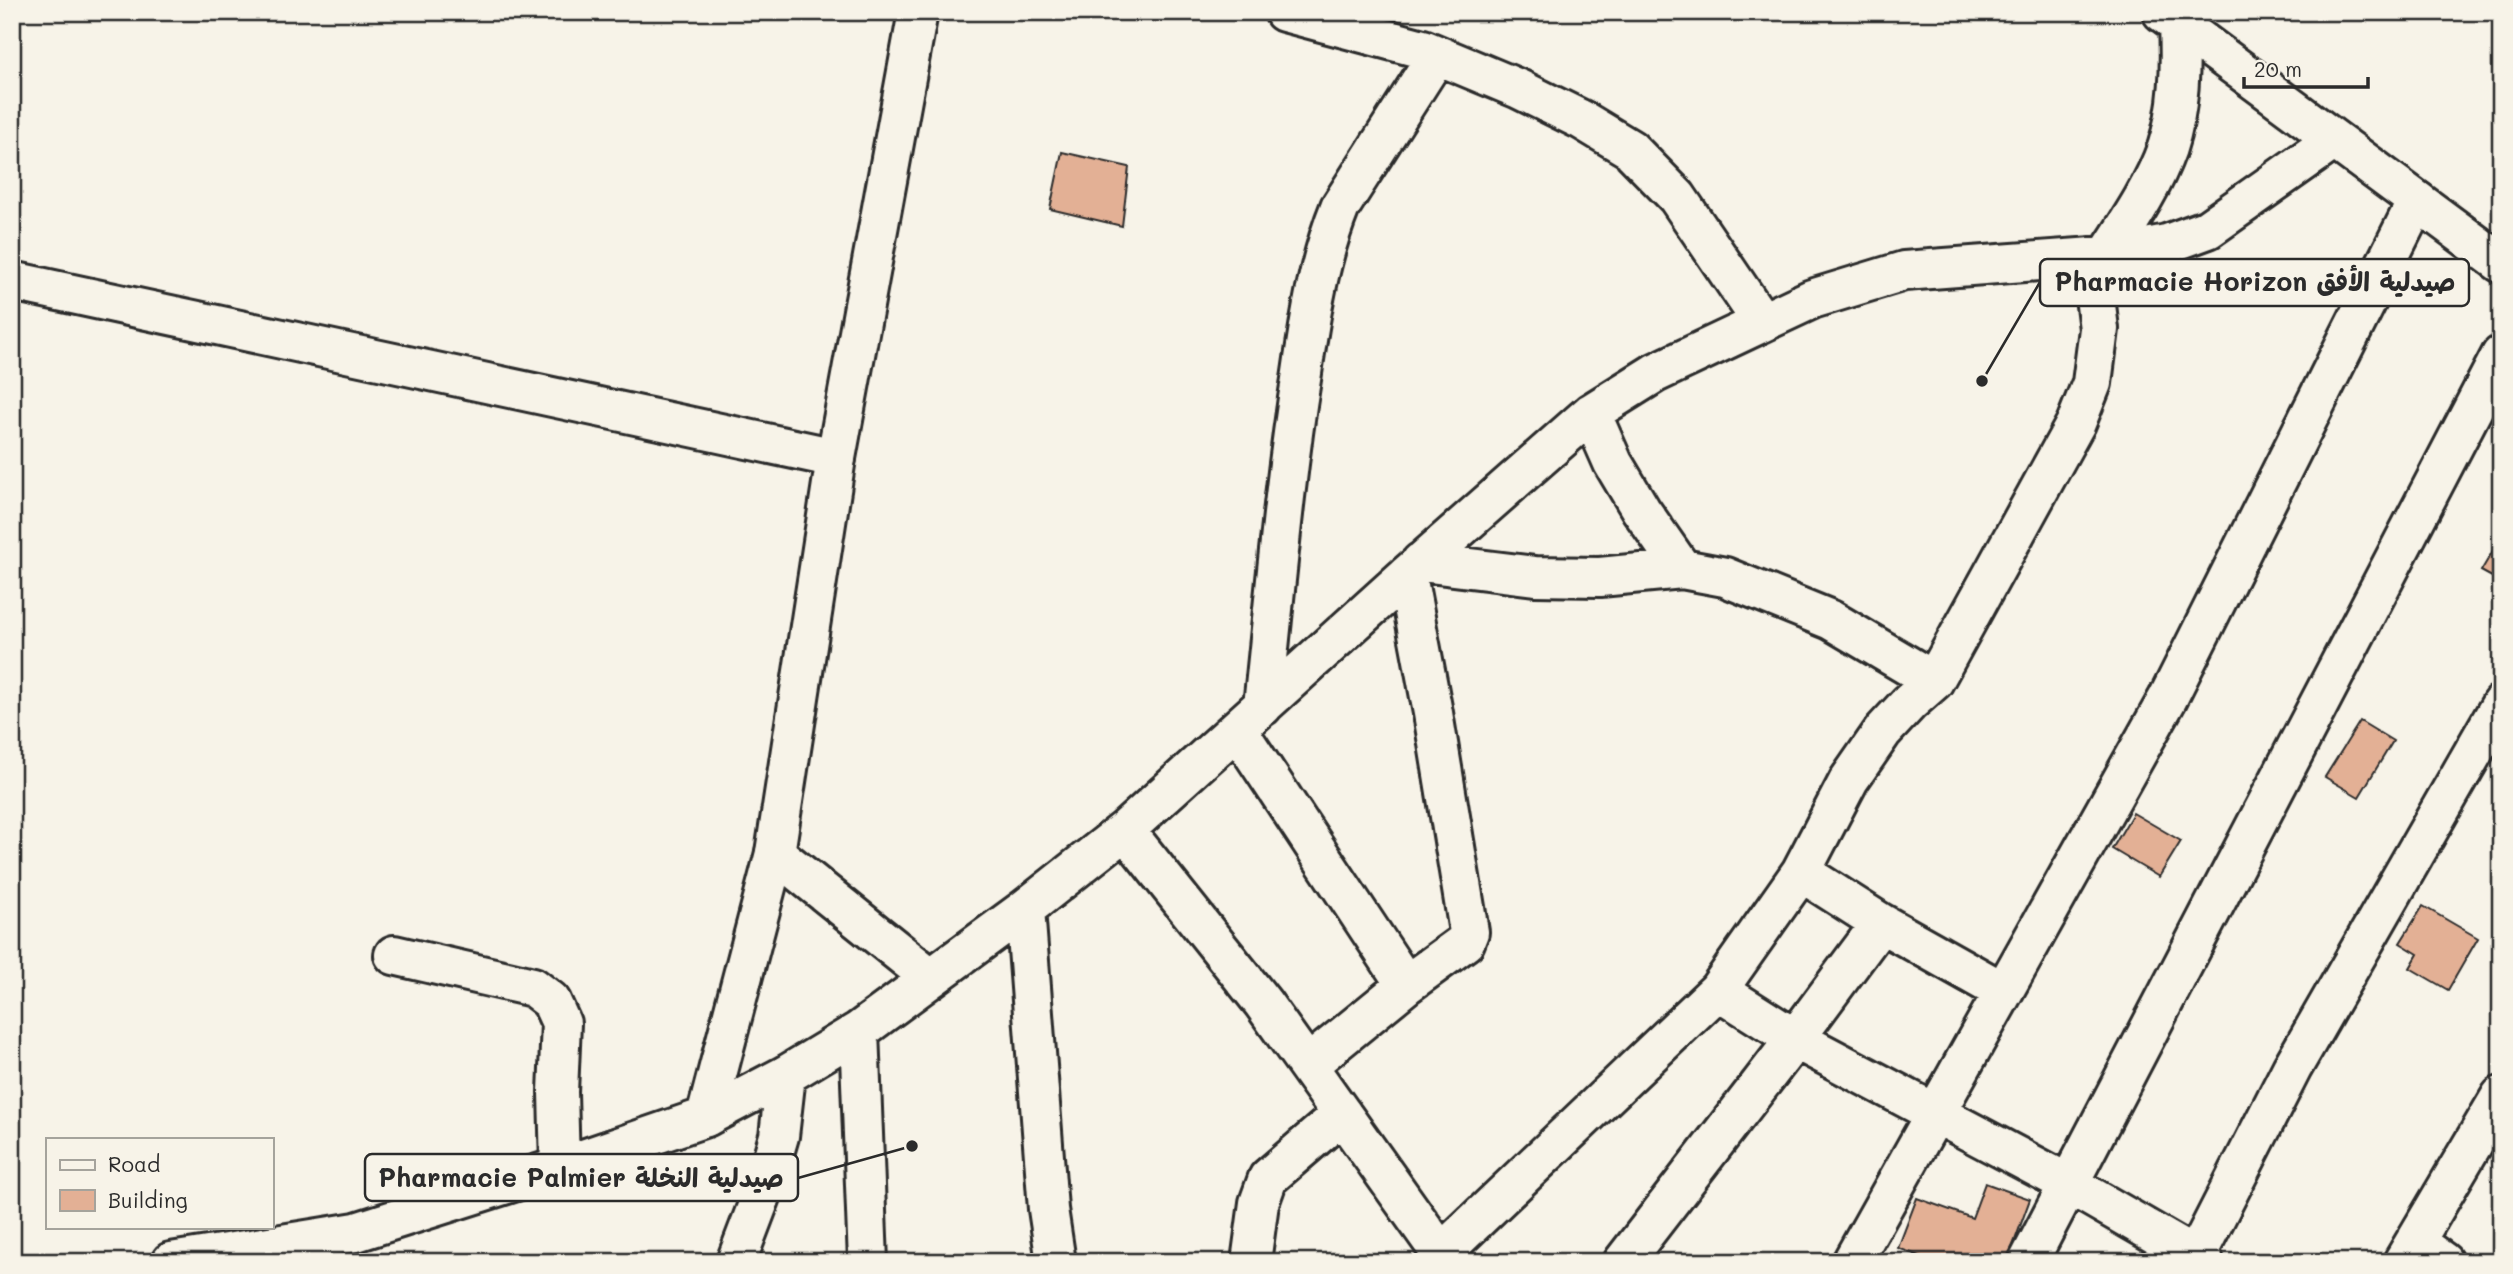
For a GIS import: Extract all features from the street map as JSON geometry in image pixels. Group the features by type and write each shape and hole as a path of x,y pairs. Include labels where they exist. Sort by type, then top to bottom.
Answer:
{"street":[{"path":"706,1117 775,853 836,458 918,12"},
{"path":"1284,12 1423,48 1519,89 1582,120 1630,149 1677,197 1762,323"},
{"path":"2170,19 2501,263"},
{"path":"1125,830 1263,1003 1444,1258 1718,990 1801,872 1849,780 1883,731 1934,681 2076,423 2092,383 2099,330 2099,257 2142,202 2167,148 2177,105 2180,80 2170,19"},
{"path":"1406,985 1250,717 1311,316 1331,230 1340,207 1437,55"},
{"path":"171,1262 356,1232 706,1117 786,1075 859,1031 1025,909 1125,830 1414,568 1591,413 1654,373 1812,299 1904,271 2099,257 2167,244 2208,229 2334,140"},
{"path":"1852,1262 2168,698 2417,201"},
{"path":"12,281 836,458"},
{"path":"2028,1262 2501,355"},
{"path":"1591,413 1620,475 1682,569"},
{"path":"1414,568 1535,576 1600,577 1682,569 1725,577 1831,620 1934,681"},
{"path":"1308,1065 1406,985 1465,942 1469,932 1433,713 1414,568"},
{"path":"1718,990 1795,1039 1936,1111 2069,1184 2198,1260 2292,1068 2501,704"},
{"path":"775,853 931,978"},
{"path":"1801,872 1881,923 2002,991"},
{"path":"1025,909 1048,1209 1056,1262"},
{"path":"1623,1262 1881,923"},
{"path":"394,955 533,987 551,1000 561,1023 558,1092 560,1167"},
{"path":"859,1031 868,1262"},
{"path":"736,1262 763,1191 779,1136 786,1075"},
{"path":"2420,1255 2498,1106"},
{"path":"1251,1262 1259,1203 1268,1178 1342,1114"}],"building":[{"path":"1062,152 1129,167 1122,226 1050,209"},
{"path":"2501,537 2501,582 2481,571"},
{"path":"2360,721 2393,741 2359,797 2325,777"},
{"path":"2133,813 2181,841 2159,877 2112,849"},
{"path":"2423,906 2478,938 2448,990 2410,968 2418,954 2400,943"},
{"path":"1985,1183 2030,1199 2007,1262 1935,1262 1898,1248 1917,1198 1972,1218"}],"place":[{"name":"Pharmacie Horizon صيدلية الأفق","path":"1982,381"},
{"name":"Pharmacie Palmier صيدلية النخلة","path":"912,1146"}]}
